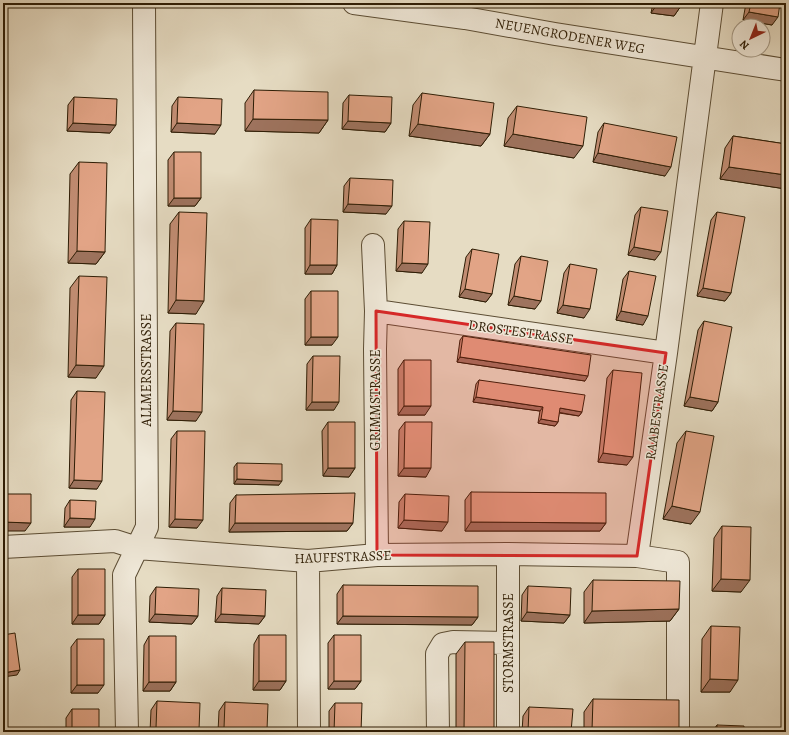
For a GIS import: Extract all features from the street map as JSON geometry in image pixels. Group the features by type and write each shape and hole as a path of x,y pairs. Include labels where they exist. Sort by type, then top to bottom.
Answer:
{"street":[{"name":"ALLMERSSTRASSE","path":"127,732 124,575 147,527 144,3"},
{"name":"NEUENGRODENER WEG","path":"354,3 465,18 555,34 786,70"},
{"name":"RAABESTRASSE","path":"637,556 666,352 712,3"},
{"name":"GRIMMSTRASSE","path":"373,245 376,311 374,349 377,555"},
{"name":"DROSTESTRASSE","path":"376,311 666,352"},
{"name":"HAUFFSTRASSE","path":"3,547 115,541 137,548 308,561 377,555 508,554 637,556"},
{"name":"STORMSTRASSE","path":"508,554 508,732"},
{"path":"637,556 678,562 678,732"},
{"path":"308,561 309,732"},
{"path":"438,732 437,654 443,644 453,642 508,643"}],"highlighted area":[{"path":"376,311 666,353 637,556 377,555"}],"building":[{"path":"751,3 780,3 778,17 749,12"},
{"path":"254,90 328,92 328,120 253,119"},
{"path":"422,93 494,103 490,134 418,124"},
{"path":"349,95 392,97 391,123 348,121"},
{"path":"74,97 117,99 116,125 73,123"},
{"path":"178,97 222,99 221,125 177,123"},
{"path":"517,106 587,117 583,146 513,134"},
{"path":"604,123 677,137 671,167 598,153"},
{"path":"733,136 786,144 786,175 729,167"},
{"path":"174,152 201,152 201,198 174,198"},
{"path":"79,162 107,163 105,252 77,251"},
{"path":"350,178 393,180 392,206 348,204"},
{"path":"641,207 668,211 661,252 634,247"},
{"path":"179,212 207,213 204,301 176,300"},
{"path":"717,212 745,217 731,293 703,288"},
{"path":"311,219 338,220 337,265 310,265"},
{"path":"404,221 430,222 428,264 402,263"},
{"path":"472,249 499,254 492,294 465,289"},
{"path":"521,256 548,261 541,301 514,296"},
{"path":"570,264 597,269 590,309 563,305"},
{"path":"629,271 656,276 648,316 621,311"},
{"path":"79,276 107,277 104,366 76,365"},
{"path":"311,291 338,291 338,337 311,337"},
{"path":"704,321 732,327 718,402 690,397"},
{"path":"176,323 204,324 202,412 173,411"},
{"path":"463,336 591,355 588,376 460,357"},
{"path":"313,356 340,356 339,402 312,402"},
{"path":"404,360 431,360 431,406 404,406"},
{"path":"613,370 642,373 633,457 603,453"},
{"path":"479,380 585,395 582,412 560,408 558,422 541,419 543,407 476,397"},
{"path":"77,391 105,392 102,481 74,480"},
{"path":"328,422 355,422 355,468 328,468"},
{"path":"405,422 432,422 431,468 404,468"},
{"path":"177,431 205,431 203,520 175,519"},
{"path":"686,431 714,436 700,512 672,506"},
{"path":"237,463 282,464 282,481 237,479"},
{"path":"471,492 606,493 606,523 471,522"},
{"path":"355,493 353,523 235,523 236,495"},
{"path":"3,494 31,494 31,523 3,522"},
{"path":"405,494 449,496 448,522 404,520"},
{"path":"70,500 96,501 95,519 70,518"},
{"path":"722,526 751,527 750,580 721,579"},
{"path":"78,569 105,569 105,615 78,615"},
{"path":"593,580 680,581 679,609 592,611"},
{"path":"343,585 478,586 478,617 343,616"},
{"path":"528,586 571,588 570,615 527,612"},
{"path":"156,587 199,589 198,616 155,614"},
{"path":"222,588 266,590 265,616 221,614"},
{"path":"711,626 740,627 738,680 710,679"},
{"path":"15,633 20,670 3,673 3,635"},
{"path":"259,635 286,635 286,681 259,681"},
{"path":"334,635 361,635 361,681 334,681"},
{"path":"149,636 176,636 176,682 149,682"},
{"path":"77,639 104,639 104,685 77,685"},
{"path":"465,642 494,642 494,731 464,731"},
{"path":"593,699 679,700 679,728 592,730"},
{"path":"157,701 200,703 199,730 156,728"},
{"path":"225,702 268,704 267,730 224,728"},
{"path":"335,703 362,703 361,732 334,732"},
{"path":"529,707 573,709 571,732 528,732"},
{"path":"72,709 99,709 99,732 72,732"},
{"path":"717,725 744,726 744,732 717,732"}]}
